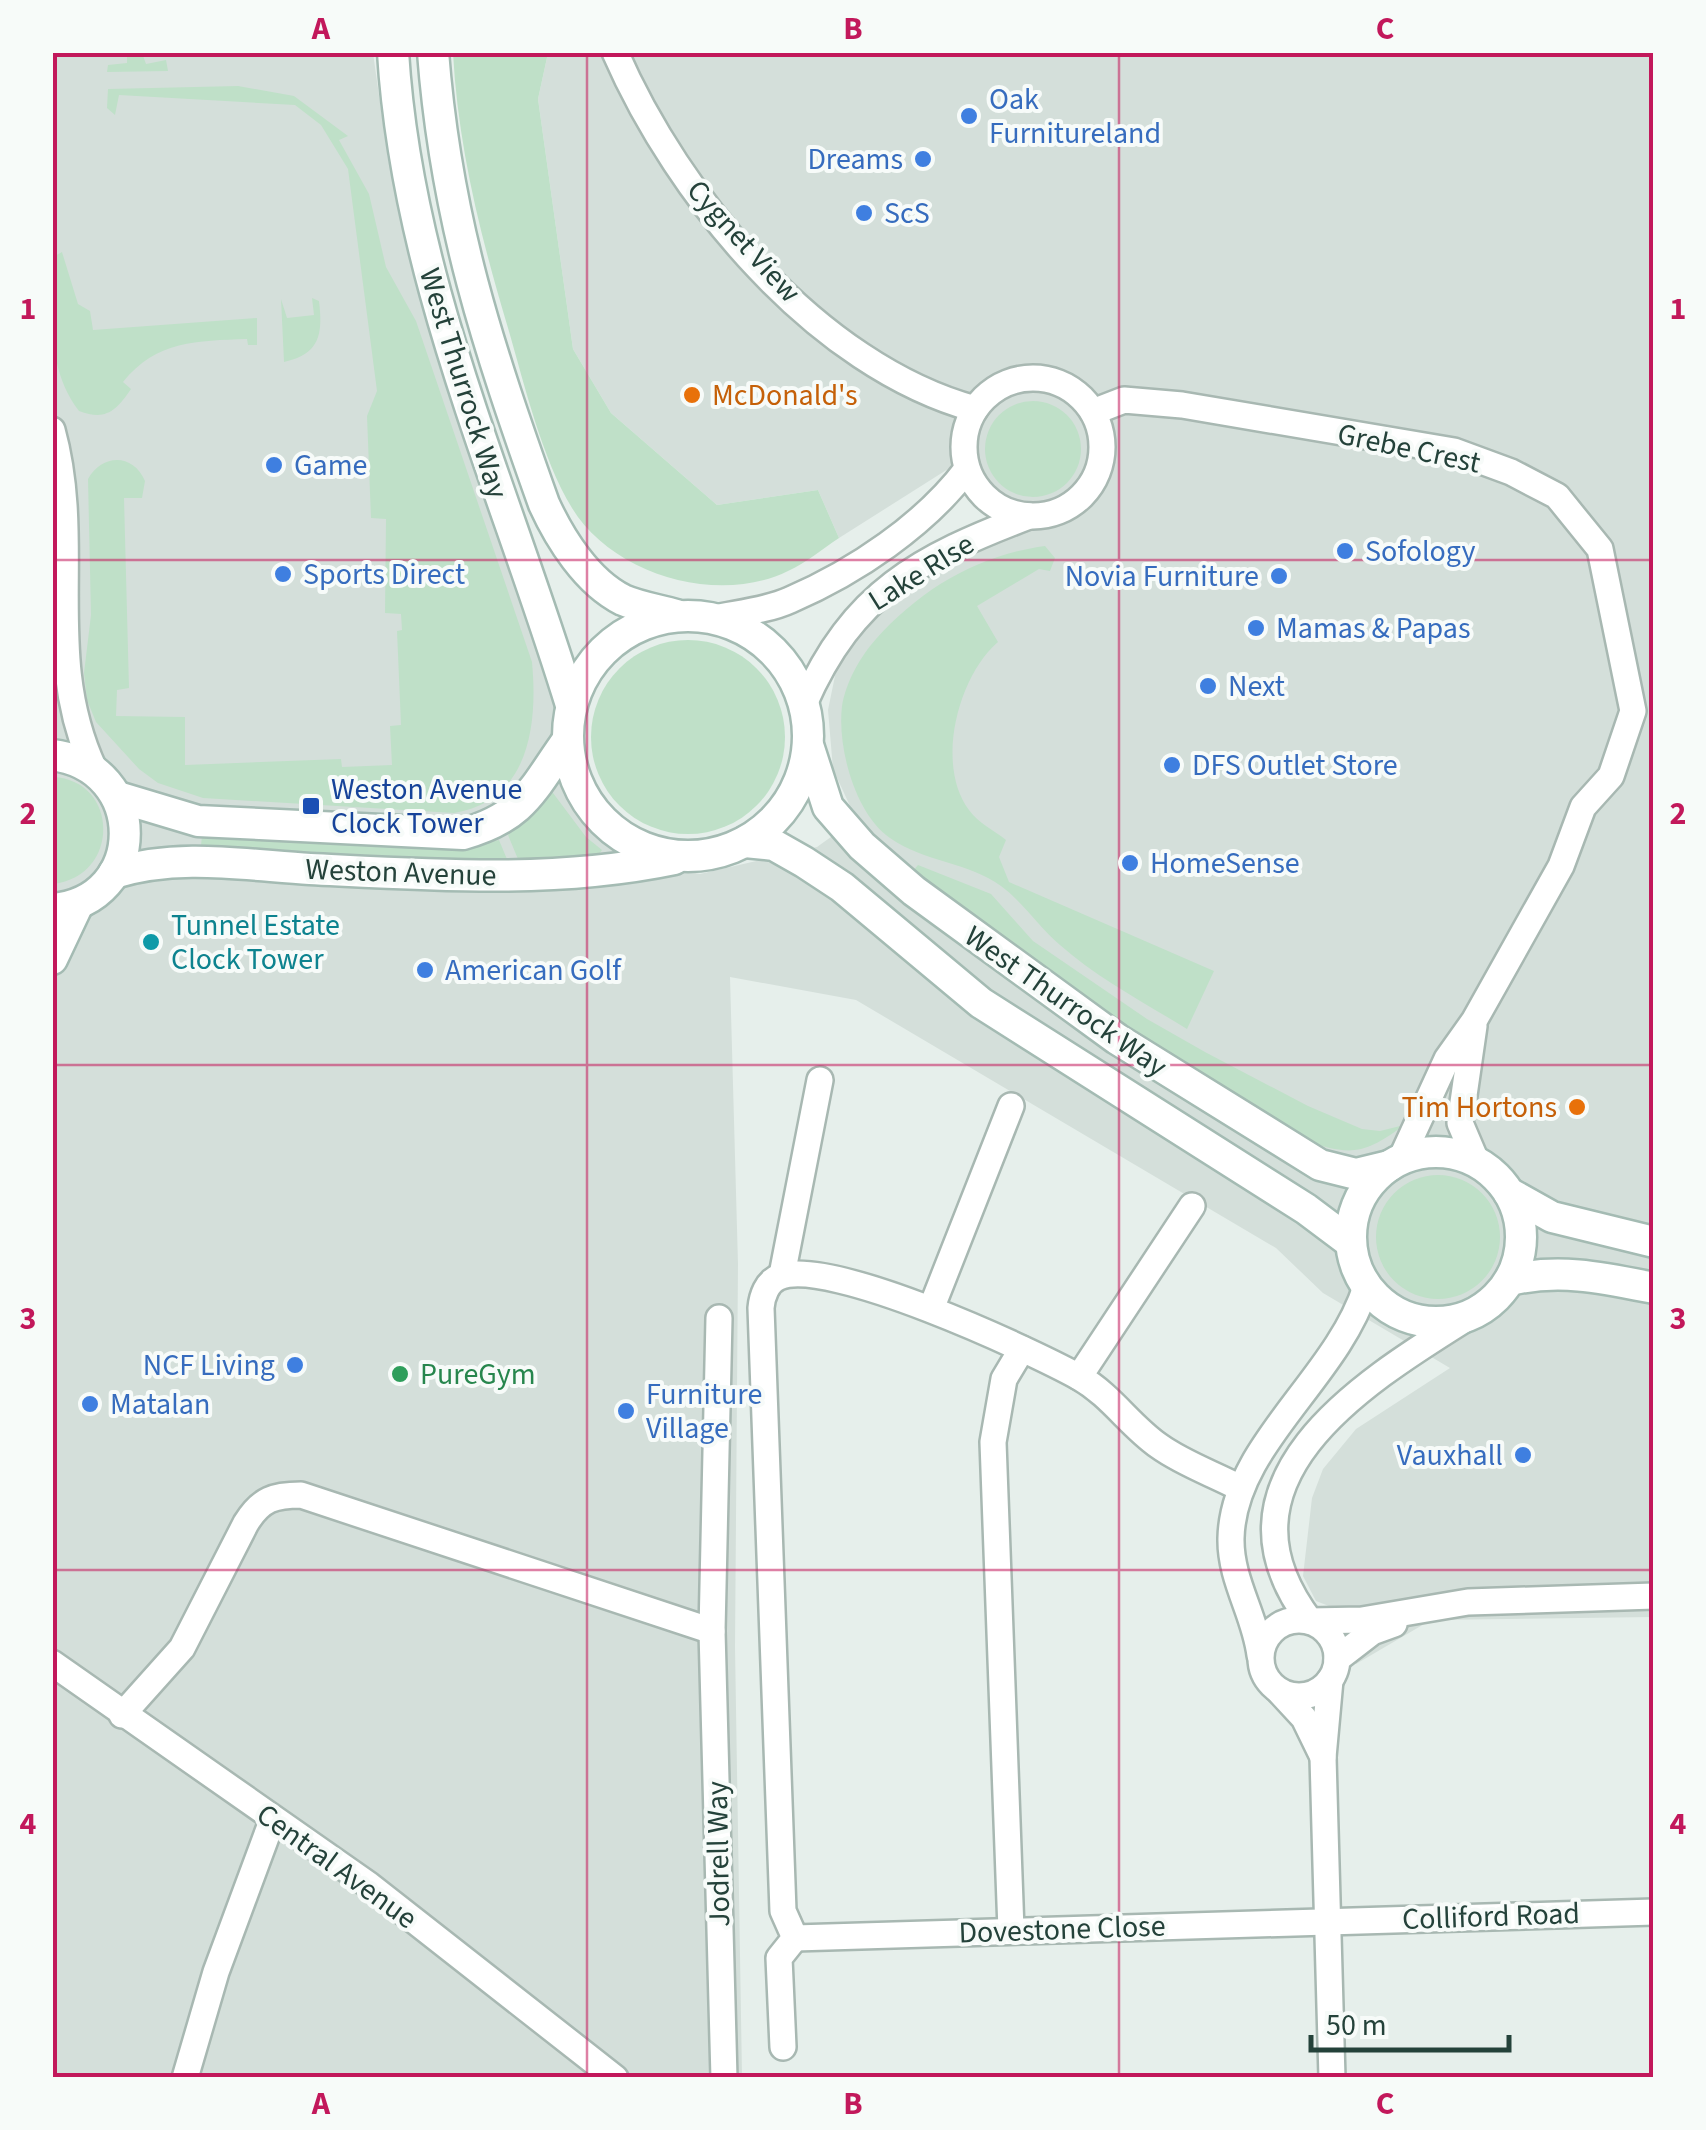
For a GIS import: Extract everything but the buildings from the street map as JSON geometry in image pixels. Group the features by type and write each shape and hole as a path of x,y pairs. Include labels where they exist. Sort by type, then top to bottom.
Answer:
{"main road":[{"name":"West Thurrock Way","path":"393,52 406,180 434,299 571,705"},
{"name":"West Thurrock Way","path":"433,52 456,226 468,276 544,504 558,533 604,586 624,600 679,616"},
{"path":"679,616 716,618 746,630 770,648 790,672 804,704 808,745 798,784 788,802 745,842 716,853 687,856 648,850 601,820 580,791 567,742 571,705 588,668 612,642 643,624 679,616"},
{"name":"Weston Avenue","path":"118,797 198,821 463,834 498,824 518,810 567,742"},
{"name":"West Thurrock Way","path":"808,745 828,808 862,846 986,948 1117,1039 1320,1165 1356,1174 1395,1162"},
{"path":"52,755 94,770 118,797 126,833 114,872 101,889 65,906 52,959"},
{"name":"West Thurrock Way","path":"745,842 774,845 842,886 888,930 980,1003 1278,1191 1350,1242"},
{"name":"Weston Avenue","path":"114,872 172,861 518,878 622,870 687,856"},
{"path":"1509,1193 1521,1230 1520,1256 1498,1296 1473,1314 1426,1322 1397,1314 1366,1287 1350,1242 1358,1203 1370,1182 1395,1162 1440,1152 1477,1162 1509,1193 1552,1217 1654,1242"},
{"path":"1510,1280 1538,1273 1587,1274 1654,1288"}],"street":[{"name":"Cygnet View","path":"615,52 655,133 695,190 767,276 847,344 892,375 975,408"},
{"path":"967,469 964,438 975,408 1004,384 1025,378 1066,386 1093,412"},
{"name":"Grebe Crest","path":"1093,412 1124,400 1182,406 1454,451 1512,472 1557,496 1600,549 1633,711 1611,776 1583,807 1561,866 1474,1021 1447,1060 1395,1162"},
{"name":"Lake RIse","path":"804,704 825,656 852,618 882,591 944,552 1029,516 1064,509 1088,489 1096,474 1102,442 1093,412"},
{"path":"52,430 65,540 63,650 78,735 94,770"},
{"name":"Lake RIse","path":"716,618 786,602 828,582 942,503 967,469 986,498 1003,509 1029,516"},
{"path":"52,686 63,650"},
{"name":"Grebe Crest","path":"1474,1021 1460,1123 1477,1162"},
{"path":"782,1276 820,1080"},
{"path":"930,1309 1011,1106"},
{"path":"1079,1378 1192,1206"},
{"path":"782,2048 779,1958 794,1938 784,1912 761,1308 768,1285 782,1276 872,1288 930,1309 1079,1378 1113,1399 1161,1447 1240,1488"},
{"path":"1323,1757 1304,1718 1264,1676 1257,1630 1235,1576 1231,1536 1240,1488 1252,1459 1269,1443 1342,1343 1366,1287"},
{"path":"1332,2078 1323,1757 1333,1670 1330,1636 1310,1621 1285,1586 1274,1533 1292,1463 1320,1425 1358,1392 1473,1314"},
{"name":"Jodrell Way","path":"719,1318 712,1631 724,2078"},
{"path":"1012,1930 992,1442 1004,1379 1022,1350"},
{"path":"122,1715 182,1648 246,1523 256,1508 274,1496 301,1496 712,1631"},
{"path":"1260,1655 1264,1642 1283,1623 1362,1620 1468,1602 1654,1596"},
{"path":"1279,1691 1312,1694 1372,1632 1425,1608"},
{"name":"Central Avenue","path":"52,1663 122,1715 182,1751 272,1821 369,1885 615,2078"},
{"path":"185,2078 216,1972 272,1821"},
{"name":"Colliford Road","path":"1329,1920 1654,1912"},
{"name":"Dovestone Close","path":"794,1938 1329,1920"}],"shaded area":[{"path":"52,53 373,53 388,159 455,412 556,686 561,787 620,858 700,874 817,847 856,819 833,769 828,710 836,671 866,625 912,587 972,551 1022,534 967,457 839,538 818,490 717,505 611,413 573,349 538,99 548,53 1653,53 1653,1617 1431,1620 1356,1664 1352,1615 1316,1601 1303,1576 1312,1498 1323,1469 1356,1429 1450,1368 1323,1293 1276,1248 856,1000 730,977 738,1264 735,1647 742,2077 53,2077"}],"green space":[{"path":"127,52 142,53 146,64 166,60 168,71 107,72 108,65 127,63"},
{"path":"453,53 548,53 538,99 573,349 611,413 717,505 818,490 839,538 788,571 760,581 730,585 699,584 639,566 590,531 572,508 552,467 498,294 465,158"},
{"path":"238,86 294,96 348,136 339,140 369,194 386,267 416,321 532,662 533,710 523,757 499,793 479,806 454,813 203,798 158,783 139,769 96,722 87,700 84,673 91,615 88,479 109,461 125,461 145,481 142,498 124,498 129,688 117,690 116,716 185,717 185,765 341,759 342,767 392,765 390,726 401,725 397,631 402,630 401,614 385,613 386,519 371,518 367,416 377,391 348,169 321,125 295,105 119,95 115,115 107,108 108,89"},
{"path":"62,252 78,304 90,311 93,330 257,318 257,345 248,345 247,339 164,350 136,368 123,382 131,389 110,412 96,415 79,411 60,376 53,337 53,257"},
{"path":"312,298 319,301 316,341 305,354 284,362 281,299 287,318 314,315"},
{"path":"1033,401 1051,405 1067,415 1077,431 1081,449 1077,467 1067,483 1051,493 1033,497 1015,493 999,483 989,467 985,449 989,431 999,415 1015,405"},
{"path":"1045,546 1055,558 1050,571 1039,569 977,606 998,642 984,657 962,698 953,746 959,791 972,814 1006,840 999,857 1009,882 1214,971 1187,1029 1074,957 1001,886 890,838 867,813 851,778 842,741 842,706 854,670 876,639 912,605 952,577 997,557"},
{"path":"688,640 725,647 757,668 778,700 785,737 778,774 757,806 725,827 688,834 651,827 619,806 598,774 591,737 598,700 619,668 651,647"},
{"path":"53,777 75,782 90,794 100,810 103,829 91,864 75,877 53,884"},
{"path":"550,789 586,837 602,850 599,854 520,864 508,835 538,808"},
{"path":"202,835 456,850 499,840 509,864 201,846"},
{"path":"918,865 991,894 1033,941 1147,1019 1205,1052 1308,1106 1362,1129 1380,1131 1404,1125 1377,1143 1355,1150 1301,1139 1098,1011 912,872"},
{"path":"1438,1175 1462,1180 1482,1193 1495,1213 1500,1237 1495,1261 1482,1281 1462,1294 1438,1299 1414,1294 1394,1281 1381,1261 1376,1237 1381,1213 1394,1193 1414,1180"}],"place":[{"name":"Oak Furnitureland","path":"969,116"},
{"name":"Dreams","path":"923,159"},
{"name":"ScS","path":"864,213"},
{"name":"McDonald's","path":"692,395"},
{"name":"Game","path":"274,465"},
{"name":"Sofology","path":"1345,551"},
{"name":"Sports Direct","path":"283,574"},
{"name":"Novia Furniture","path":"1279,576"},
{"name":"Mamas & Papas","path":"1256,628"},
{"name":"Next","path":"1208,686"},
{"name":"DFS Outlet Store","path":"1172,765"},
{"name":"Weston Avenue Clock Tower","path":"311,806"},
{"name":"HomeSense","path":"1130,863"},
{"name":"Tunnel Estate Clock Tower","path":"151,942"},
{"name":"American Golf","path":"425,970"},
{"name":"Tim Hortons","path":"1577,1107"},
{"name":"NCF Living","path":"295,1365"},
{"name":"PureGym","path":"400,1374"},
{"name":"Matalan","path":"90,1404"},
{"name":"Furniture Village","path":"626,1411"},
{"name":"Vauxhall","path":"1523,1455"}]}
